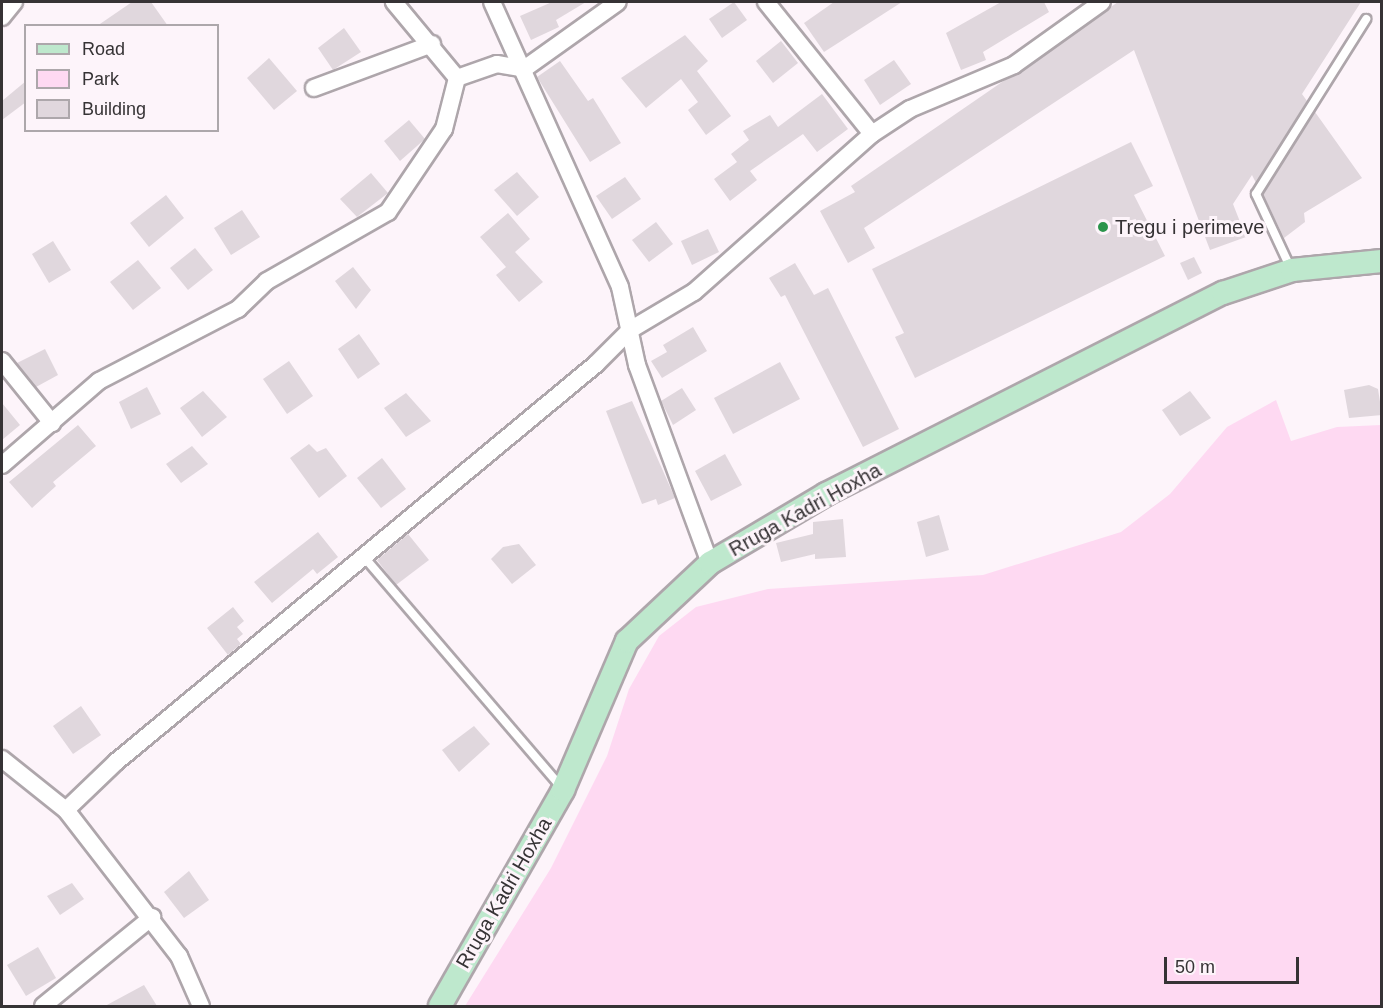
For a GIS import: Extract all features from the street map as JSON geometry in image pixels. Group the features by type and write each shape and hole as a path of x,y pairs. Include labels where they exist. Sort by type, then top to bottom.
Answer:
{"main road":[{"name":"Rruga Kadri Hoxha","path":"440,1006 563,790 627,641 710,562 817,499 1222,293 1292,270 1382,261"}],"street":[{"path":"2,17 14,2"},
{"path":"394,2 432,44 457,78"},
{"path":"492,2 620,287 637,365 710,562"},
{"path":"457,78 498,64 524,69 618,2"},
{"path":"66,810 116,762 364,557 630,330 694,292 872,134 910,109 1014,65 1102,2"},
{"path":"771,3 872,134"},
{"path":"314,88 432,44"},
{"path":"2,465 99,381 219,320 267,281 388,212 444,129 457,78"},
{"path":"2,361 52,423"},
{"path":"2,759 66,810 152,917 179,956 201,1006"},
{"path":"43,1006 152,917"}],"lane":[{"path":"1292,270 1256,194 1366,19"},
{"path":"364,557 563,790"}],"green space":[{"path":"1276,400 1291,441 1337,427 1381,425 1381,1006 465,1006 551,868 607,756 629,689 659,636 696,607 768,589 983,575 1121,532 1170,494 1227,427"}],"building":[{"path":"132,2 151,2 167,24 100,24"},
{"path":"552,2 586,2 556,20 559,27 531,40 520,16"},
{"path":"734,2 747,20 722,38 709,19"},
{"path":"834,2 902,2 824,52 804,23"},
{"path":"1001,2 1044,2 1049,12 983,52 986,60 961,70 946,33"},
{"path":"1118,2 1361,2 1302,94 1307,101 1256,183 1252,175 1233,204 1246,237 1210,250 1134,50 864,228 875,248 848,263 820,211 855,192 851,186"},
{"path":"344,28 361,52 333,70 318,48"},
{"path":"685,35 708,61 697,71 731,116 706,135 688,110 698,102 681,79 646,108 621,78"},
{"path":"781,41 798,63 773,83 756,61"},
{"path":"269,58 297,91 274,110 247,78"},
{"path":"894,60 911,84 880,105 864,80"},
{"path":"560,61 588,101 593,98 621,143 590,162 537,77"},
{"path":"24,83 24,104 2,120 2,101"},
{"path":"822,94 848,129 817,152 803,134 750,171 757,180 730,201 714,179 737,162 731,154 749,140 743,131 770,115 778,127"},
{"path":"1315,112 1362,178 1304,213 1305,222 1284,238 1263,194"},
{"path":"409,120 425,139 400,161 384,141"},
{"path":"1131,142 1153,186 1134,195 1165,256 915,378 895,337 904,333 872,269"},
{"path":"517,172 539,197 517,216 494,190"},
{"path":"371,173 388,193 357,217 340,199"},
{"path":"625,177 641,199 612,219 596,196"},
{"path":"166,195 184,218 149,247 130,223"},
{"path":"242,210 260,237 231,255 214,228"},
{"path":"508,213 530,239 515,252 543,282 519,302 496,275 506,267 480,237"},
{"path":"656,222 673,244 649,262 632,240"},
{"path":"708,229 719,252 692,265 681,241"},
{"path":"53,241 71,270 49,283 32,254"},
{"path":"195,248 213,270 188,290 170,268"},
{"path":"1194,257 1202,273 1188,280 1180,263"},
{"path":"138,260 161,288 133,310 110,282"},
{"path":"795,263 814,295 828,288 899,429 863,447 785,295 781,297 769,278"},
{"path":"353,267 371,290 356,309 335,281"},
{"path":"693,327 707,351 662,378 651,361 667,352 663,345"},
{"path":"359,334 380,364 358,379 338,349"},
{"path":"45,349 58,375 36,387 17,363"},
{"path":"289,361 313,396 287,414 263,379"},
{"path":"780,362 800,399 733,434 714,398"},
{"path":"1369,385 1378,389 1382,415 1349,418 1344,390"},
{"path":"147,387 161,414 131,429 119,402"},
{"path":"682,388 696,410 673,425 661,401"},
{"path":"203,391 227,417 202,437 180,408"},
{"path":"1190,391 1211,418 1180,436 1162,410"},
{"path":"406,393 431,421 406,437 384,408"},
{"path":"632,401 675,498 658,505 656,499 642,504 606,411"},
{"path":"2,403 20,425 2,440"},
{"path":"78,425 96,446 53,482 56,486 32,508 9,482"},
{"path":"309,444 317,452 326,448 347,476 319,498 290,458"},
{"path":"192,446 208,464 181,483 166,464"},
{"path":"725,454 742,485 711,501 695,471"},
{"path":"382,458 406,489 381,508 357,478"},
{"path":"939,515 949,550 926,557 917,522"},
{"path":"843,519 846,557 815,559 815,554 781,562 776,543 813,534 813,522"},
{"path":"318,532 338,557 317,574 313,569 272,603 254,582"},
{"path":"408,534 429,560 396,585 377,560"},
{"path":"519,544 536,565 512,584 491,559 503,547"},
{"path":"233,607 244,621 237,627 243,634 237,639 241,644 228,655 207,628"},
{"path":"81,706 101,735 73,754 53,726"},
{"path":"474,726 490,744 459,772 442,750"},
{"path":"189,871 209,900 184,918 164,892"},
{"path":"72,883 84,899 60,915 47,896"},
{"path":"38,947 56,978 26,996 7,965"},
{"path":"144,985 157,1006 105,1006"}],"place":[{"name":"Tregu i perimeve","path":"1103,227"}]}
